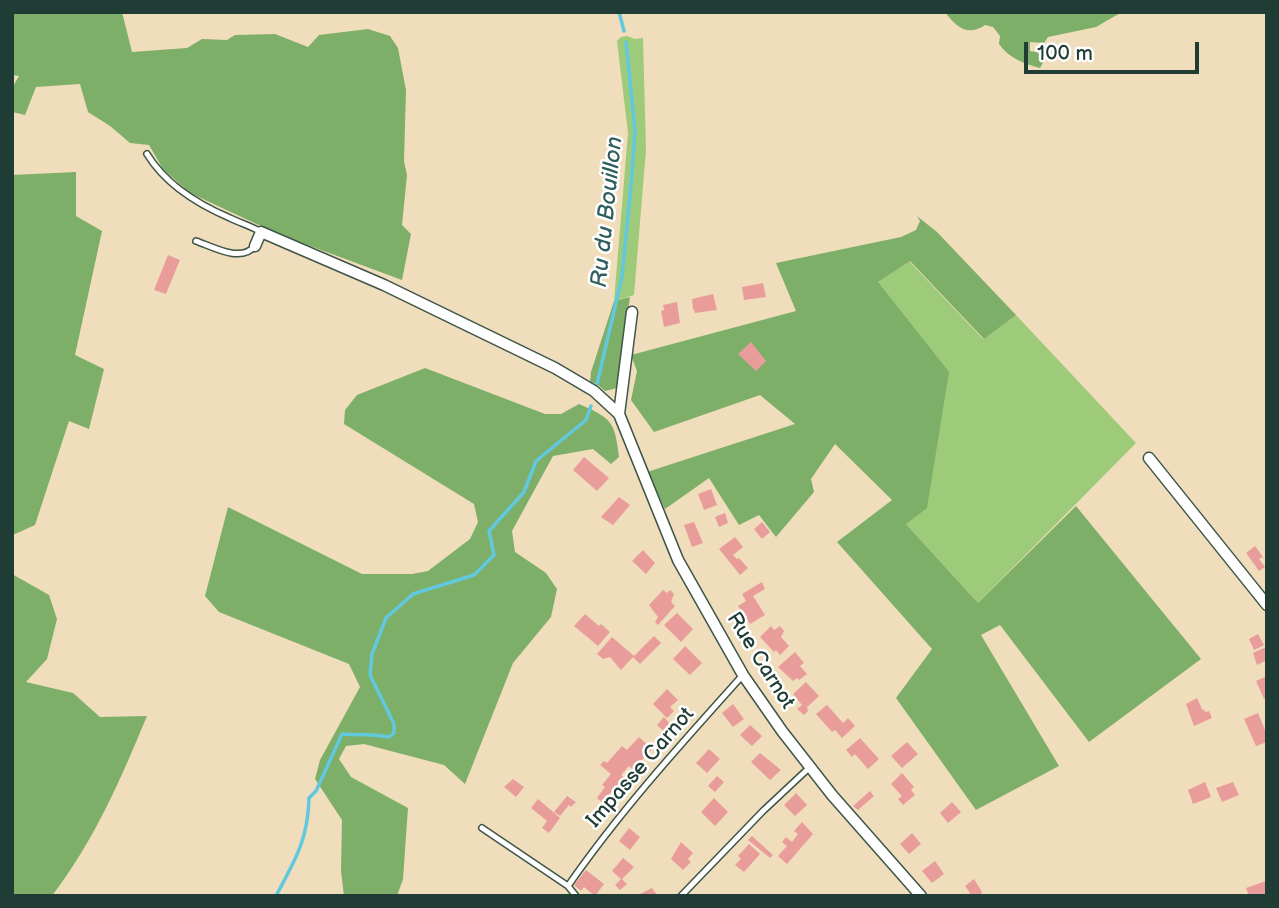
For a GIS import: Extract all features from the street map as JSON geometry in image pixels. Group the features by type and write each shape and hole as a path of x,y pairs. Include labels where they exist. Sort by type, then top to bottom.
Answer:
{"street":[{"path":"255,246 261,232 384,285 555,368 594,391 620,414"},
{"path":"620,414 632,312"},
{"name":"Rue Carnot","path":"620,414 678,560 743,675 810,767 921,896"},
{"path":"1150,458 1267,605"}],"lane":[{"path":"147,154 162,175 184,193 216,212 261,232"},
{"path":"196,241 240,254 248,253 255,246"},
{"name":"Impasse Carnot","path":"568,886 628,804 743,675"},
{"path":"681,896 763,811 810,767"},
{"path":"482,828 568,886 576,896"}],"green space":[{"path":"12,12 122,12 132,52 187,48 202,39 227,40 235,35 275,34 308,47 319,35 368,29 390,36 398,48 406,90 404,161 407,175 402,225 411,234 402,280 278,234 190,193 163,169 149,145 130,143 88,112 80,84 36,87 25,115 12,112 12,88 19,76 12,75"},
{"path":"945,12 1122,12 1096,27 1048,37 1044,43 1030,42 1030,51 1043,53 1044,61 1040,68 1012,57 999,44 1000,36 993,27 985,25 979,29 963,29"},
{"path":"627,36 643,38 646,150 634,295 614,301 628,133 617,41"},
{"path":"76,172 76,216 102,231 75,355 104,369 89,429 69,421 35,525 15,534 12,533 12,175"},
{"path":"917,216 937,232 1016,315 984,339 910,261 878,282 949,372 927,508 906,524 978,603 1076,506 1201,659 1089,742 1000,625 981,635 1059,766 976,810 896,698 932,649 837,542 892,500 835,444 811,479 814,492 776,537 759,515 739,525 709,478 665,509 647,472 795,424 760,395 654,432 631,400 637,371 631,355 796,311 776,263 901,237 916,230 920,221"},
{"path":"909,261 983,339 1016,315 1136,443 978,603 906,524 878,282"},
{"path":"630,297 617,388 605,391 590,382 591,372 614,301"},
{"path":"425,368 545,414 561,414 579,404 590,409 610,422 616,436 619,457 611,464 593,449 553,456 512,531 515,552 546,573 557,589 551,617 513,663 465,784 444,765 364,744 346,746 339,759 351,777 408,808 403,879 397,896 344,896 341,871 342,820 315,779 320,760 360,687 349,664 219,612 205,596 228,507 362,574 412,574 428,571 470,539 478,522 474,504 344,424 345,410 357,395"},
{"path":"12,574 49,595 57,619 47,659 26,682 73,693 100,717 147,716 94,831 52,896 12,896"}],"building":[{"path":"168,255 180,260 166,294 154,290"},
{"path":"763,283 766,297 744,300 742,287"},
{"path":"713,294 717,310 695,313 692,299"},
{"path":"677,302 680,323 664,327 661,311 664,310 663,305"},
{"path":"751,342 766,361 756,371 738,354"},
{"path":"584,457 609,478 597,491 573,470"},
{"path":"711,489 717,505 704,510 698,494"},
{"path":"619,497 630,505 613,525 601,517"},
{"path":"725,513 728,523 719,527 715,517"},
{"path":"694,522 703,543 692,547 684,525"},
{"path":"762,522 770,532 762,539 754,529"},
{"path":"735,537 743,547 733,555 748,568 740,575 719,549"},
{"path":"1255,546 1263,557 1259,559 1265,567 1259,571 1246,553"},
{"path":"643,550 655,563 646,574 632,561"},
{"path":"762,582 765,589 753,596 765,615 750,624 738,606 746,601 742,594"},
{"path":"663,590 667,593 670,590 674,594 671,602 675,606 658,625 655,622 658,617 649,605"},
{"path":"677,613 693,629 681,642 664,625"},
{"path":"585,614 610,632 598,646 574,626"},
{"path":"771,626 774,630 780,626 784,631 781,637 789,646 780,655 760,637"},
{"path":"1258,634 1264,645 1254,650 1249,639"},
{"path":"654,636 661,643 640,664 633,657 621,670 610,657 603,659 597,654 612,637 634,656"},
{"path":"685,646 702,663 690,675 673,659"},
{"path":"1266,647 1267,660 1257,665 1253,653"},
{"path":"795,652 804,663 800,666 807,674 793,681 778,667"},
{"path":"1267,676 1267,698 1264,699 1256,681"},
{"path":"806,682 819,696 807,707 808,711 804,715 797,709 802,705 793,694"},
{"path":"667,689 678,700 670,707 674,711 667,718 653,704"},
{"path":"1197,698 1202,709 1209,711 1212,718 1194,726 1186,704"},
{"path":"733,704 744,719 733,727 722,713"},
{"path":"827,705 843,723 848,718 855,726 842,738 835,730 832,732 816,714"},
{"path":"1258,713 1267,742 1256,746 1244,719"},
{"path":"664,717 673,727 667,734 657,725"},
{"path":"750,725 762,736 752,746 740,735"},
{"path":"639,737 652,749 633,770 629,766 621,775 624,778 608,796 610,798 605,805 597,798 605,787 602,785 611,774 600,765 604,761 607,763 622,746 627,750"},
{"path":"860,738 879,759 868,769 855,754 852,757 846,750"},
{"path":"907,742 918,754 902,768 891,756"},
{"path":"709,749 720,759 707,773 696,763"},
{"path":"760,753 781,770 770,780 751,762"},
{"path":"902,773 914,787 911,790 915,795 903,805 898,799 902,796 891,784"},
{"path":"717,776 724,782 715,792 708,786"},
{"path":"513,779 524,787 516,797 504,787"},
{"path":"1205,782 1211,797 1193,804 1188,790"},
{"path":"1233,782 1239,795 1222,802 1216,788"},
{"path":"870,791 874,796 858,810 853,806"},
{"path":"796,793 807,805 795,816 784,805"},
{"path":"567,796 576,802 571,807 569,805 560,816 554,812"},
{"path":"714,798 728,812 715,826 701,812"},
{"path":"538,799 560,818 549,833 542,828 547,821 531,808"},
{"path":"952,802 961,812 948,823 940,813"},
{"path":"802,822 813,834 787,864 778,856 787,846 782,842 786,837 792,842 798,834 794,831"},
{"path":"629,828 640,837 630,850 619,841"},
{"path":"912,833 921,844 909,854 900,844"},
{"path":"752,836 773,855 770,858 748,840"},
{"path":"681,842 693,853 688,859 691,862 683,870 671,859"},
{"path":"749,844 760,854 744,872 735,865 741,859 738,856"},
{"path":"623,858 634,867 622,879 627,884 620,890 615,885 621,879 612,871"},
{"path":"935,861 944,874 932,883 922,871"},
{"path":"586,870 604,884 595,896 584,887 581,891 574,885"},
{"path":"974,879 982,892 980,896 966,896 970,893 965,886"},
{"path":"1266,881 1267,896 1249,896 1246,888"},
{"path":"652,888 658,896 636,896"}],"waterway":[{"name":"Ru du Bouillon","path":"619,12 624,31"},
{"name":"Ru du Bouillon","path":"597,384 622,277 632,174 635,130 626,42"},
{"name":"Ru du Bouillon","path":"276,896 303,838 309,798 316,791 342,734 389,737 394,733 394,724 370,675 372,654 386,618 413,594 474,575 494,555 489,531 524,492 536,461 586,420 591,406"}]}
